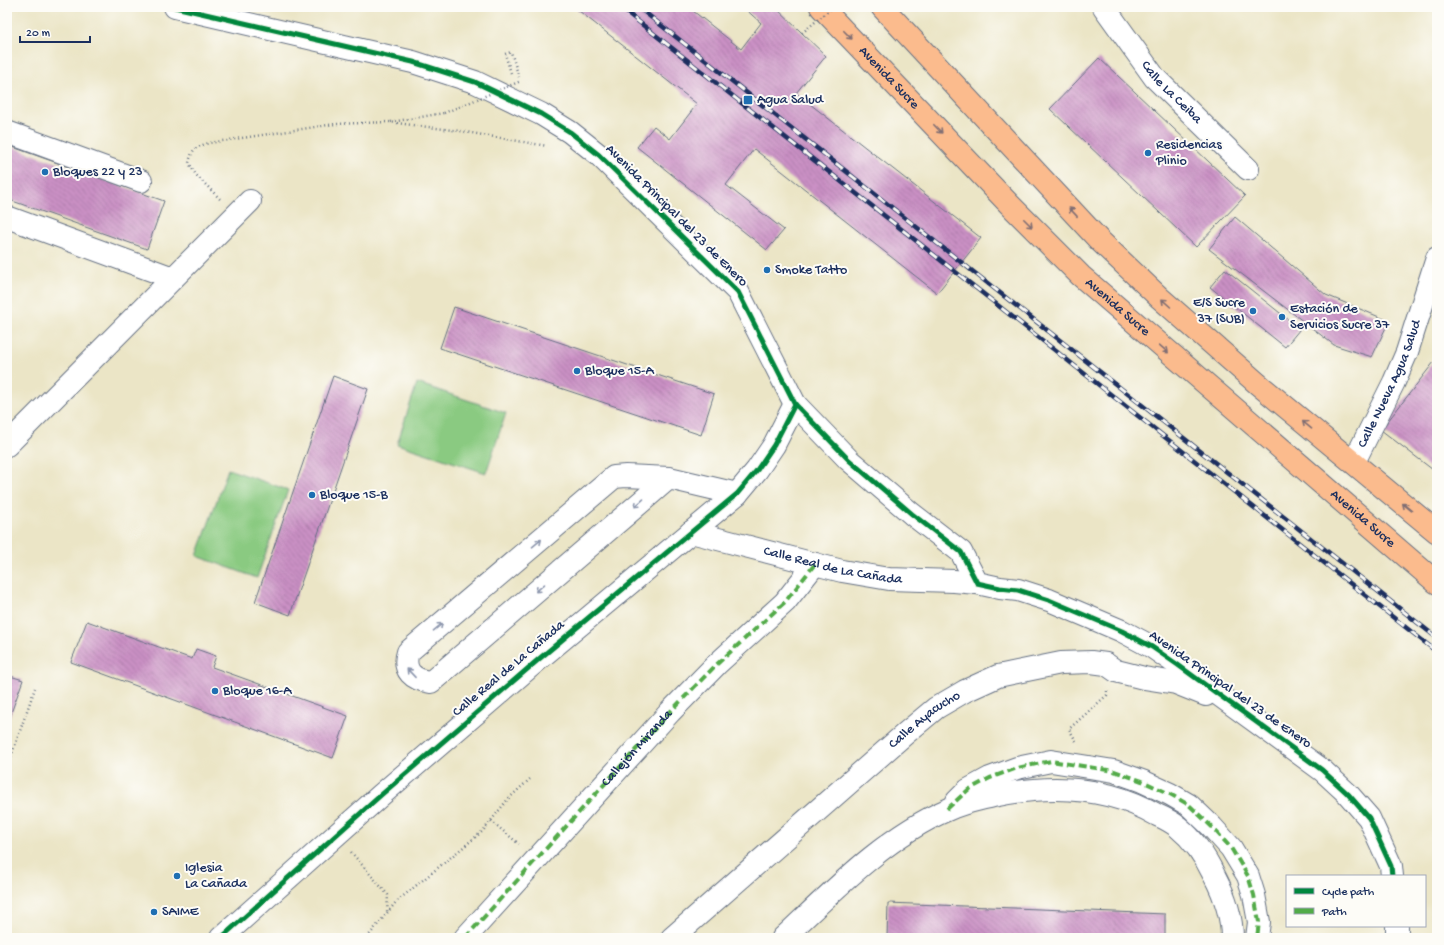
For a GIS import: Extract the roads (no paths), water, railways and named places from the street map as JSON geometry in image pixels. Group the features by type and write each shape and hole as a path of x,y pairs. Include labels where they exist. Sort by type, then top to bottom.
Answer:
{"main road":[{"name":"Avenida Sucre","path":"821,7 1011,206 1081,276 1437,583"},
{"path":"882,7 1100,241 1160,298 1213,346 1437,532"}],"street":[{"name":"Avenida Principal del 23 de Enero","path":"175,7 413,62 475,82 541,114 570,132 599,155 738,292 795,404 849,460 912,514 961,552 977,583 1024,592 1049,600 1122,631 1152,647 1322,770 1348,794 1369,818 1391,866 1392,875"},
{"name":"Calle La Ceiba","path":"1104,7 1155,78 1248,169"},
{"path":"7,132 141,181"},
{"path":"7,445 243,208"},
{"path":"7,217 173,278"},
{"name":"Calle Nueva Agua Salud","path":"1354,462 1394,382 1407,352 1437,258"},
{"name":"Calle Real de La Cañada","path":"221,938 381,795 538,658 737,494 774,446 795,404"},
{"path":"669,478 431,682 422,681 413,676 407,668 406,660 408,652 614,477 626,476 669,478 737,494"},
{"name":"Calle Real de La Cañada","path":"691,532 842,571 889,579 977,583"},
{"name":"Callejón Miranda","path":"465,938 675,707 716,665 785,602 815,564"},
{"name":"Calle Ayacucho","path":"672,938 936,708 965,690 998,676 1060,663 1091,662 1106,664 1116,671 1144,678 1176,683 1235,707"},
{"path":"947,810 968,790 990,778 1017,768 1051,761 1114,771 1142,781 1189,806 1212,827 1231,848 1248,876 1254,895 1259,922 1257,938"},
{"path":"783,938 842,883 894,841 919,824 947,810 975,800 1012,792 1043,788 1077,789 1105,794 1131,802 1177,826 1194,843 1208,862 1221,890 1228,911 1232,938"},
{"path":"1397,927 1397,938"}],"railway":[{"path":"620,7 1437,652"},
{"path":"638,7 1437,638"}],"place":[{"name":"Agua Salud","path":"748,100"},
{"name":"Residencias Plinio","path":"1148,153"},
{"name":"Bloques 22 y 23","path":"45,172"},
{"name":"Smoke Tatto","path":"767,270"},
{"name":"E/S Sucre 37 (SUB)","path":"1253,311"},
{"name":"Estación de Servicios Sucre 37","path":"1282,317"},
{"name":"Bloque 15-A","path":"577,371"},
{"name":"Bloque 15-B","path":"312,495"},
{"name":"Bloque 16-A","path":"215,691"},
{"name":"Iglesia La Cañada","path":"177,876"},
{"name":"SAIME","path":"154,912"}]}
